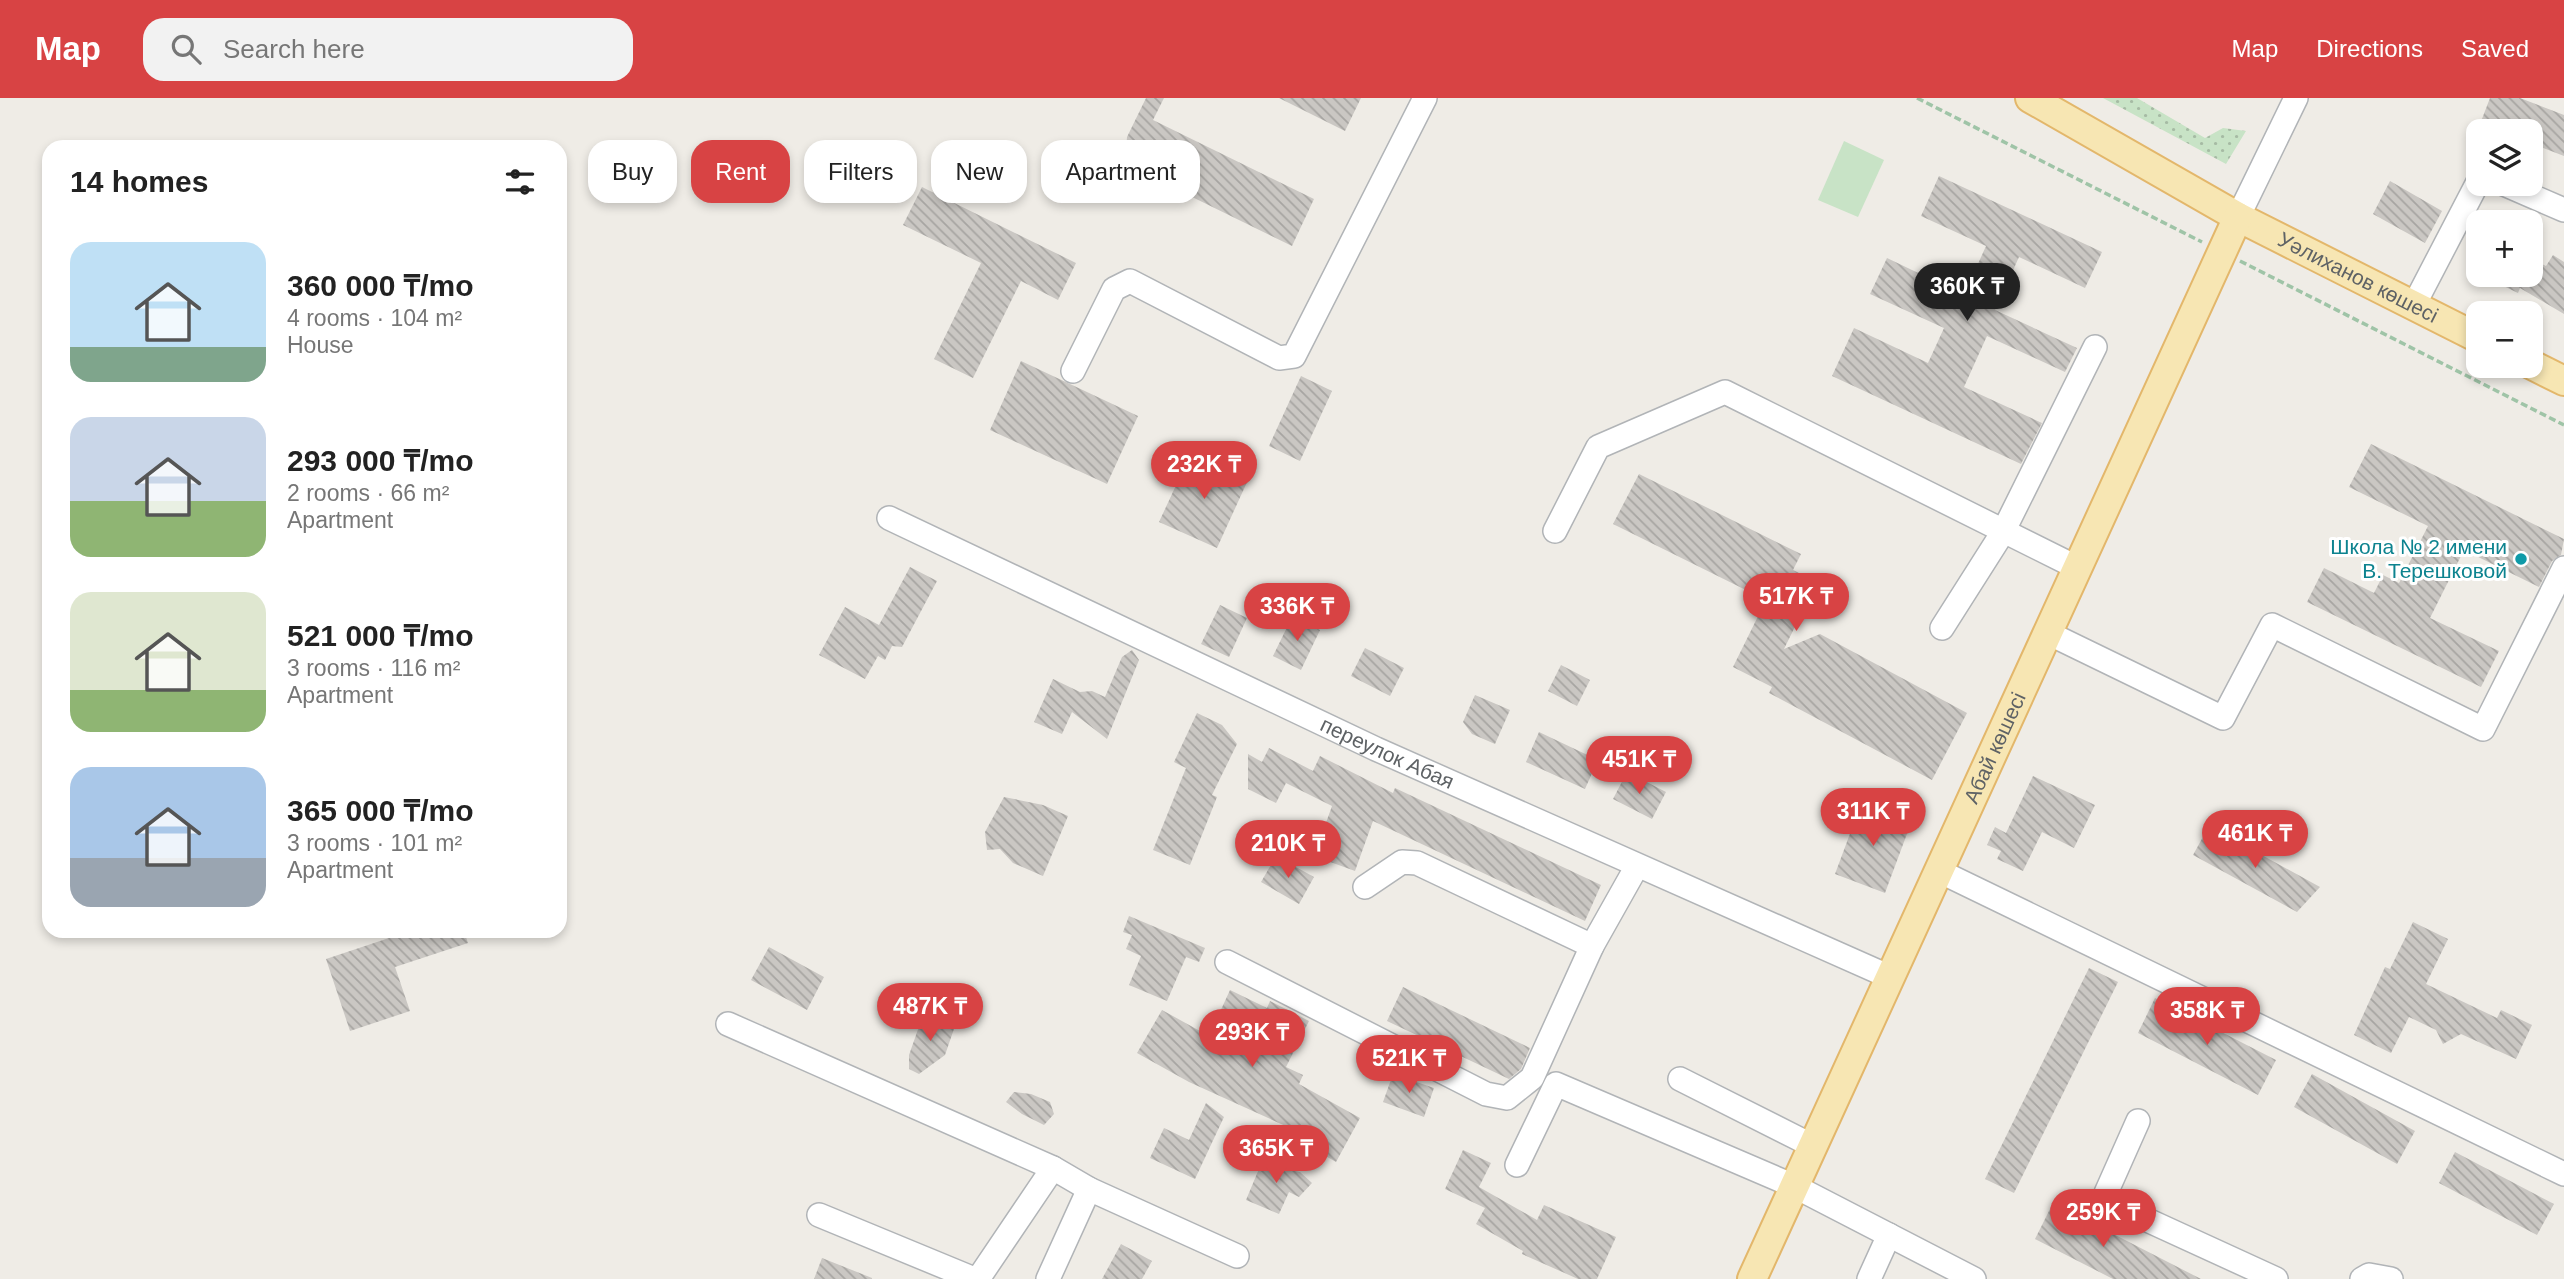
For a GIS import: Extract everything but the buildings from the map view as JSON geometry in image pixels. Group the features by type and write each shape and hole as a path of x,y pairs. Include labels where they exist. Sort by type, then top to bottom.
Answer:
{"main road":[{"name":"Уәлиханов көшесі","path":"2030,98 2238,217 2466,332"},
{"name":"Абай көшесі","path":"1752,1279 2238,217"},
{"path":"2543,370 2564,381"}],"street":[{"path":"1073,371 1114,289 1130,281 1279,358 1294,356 1425,98"},
{"path":"2238,217 2296,98"},
{"path":"2414,306 2470,196"},
{"path":"2532,196 2564,210"},
{"path":"1942,628 2003,532 2095,347"},
{"path":"1555,531 1598,447 1725,392 2078,568"},
{"name":"переулок Абая","path":"889,518 1363,743 1890,977"},
{"path":"2048,633 2223,718 2272,625 2483,729 2564,568"},
{"path":"1365,887 1402,862 1417,863 1592,946"},
{"path":"1227,962 1486,1094 1507,1098 1532,1078 1592,946 1637,866"},
{"path":"1939,871 2564,1174"},
{"path":"728,1024 1053,1168 1089,1189 1237,1256"},
{"path":"1680,1079 1813,1146"},
{"path":"1517,1165 1556,1084 1794,1186 1975,1279"},
{"path":"2138,1121 2106,1193 2108,1202 2276,1279"},
{"path":"819,1216 976,1279 1053,1168"},
{"path":"1048,1279 1089,1189"},
{"path":"1869,1279 1889,1235"},
{"path":"2362,1279 2370,1275 2391,1279"}],"green space":[{"path":"2103,98 2137,98 2205,138 2223,128 2246,131 2226,164"},
{"path":"1844,141 1884,160 1858,217 1818,200"}],"place":[{"name":"Школа № 2 имени В. Терешковой","path":"2521,559"}]}
